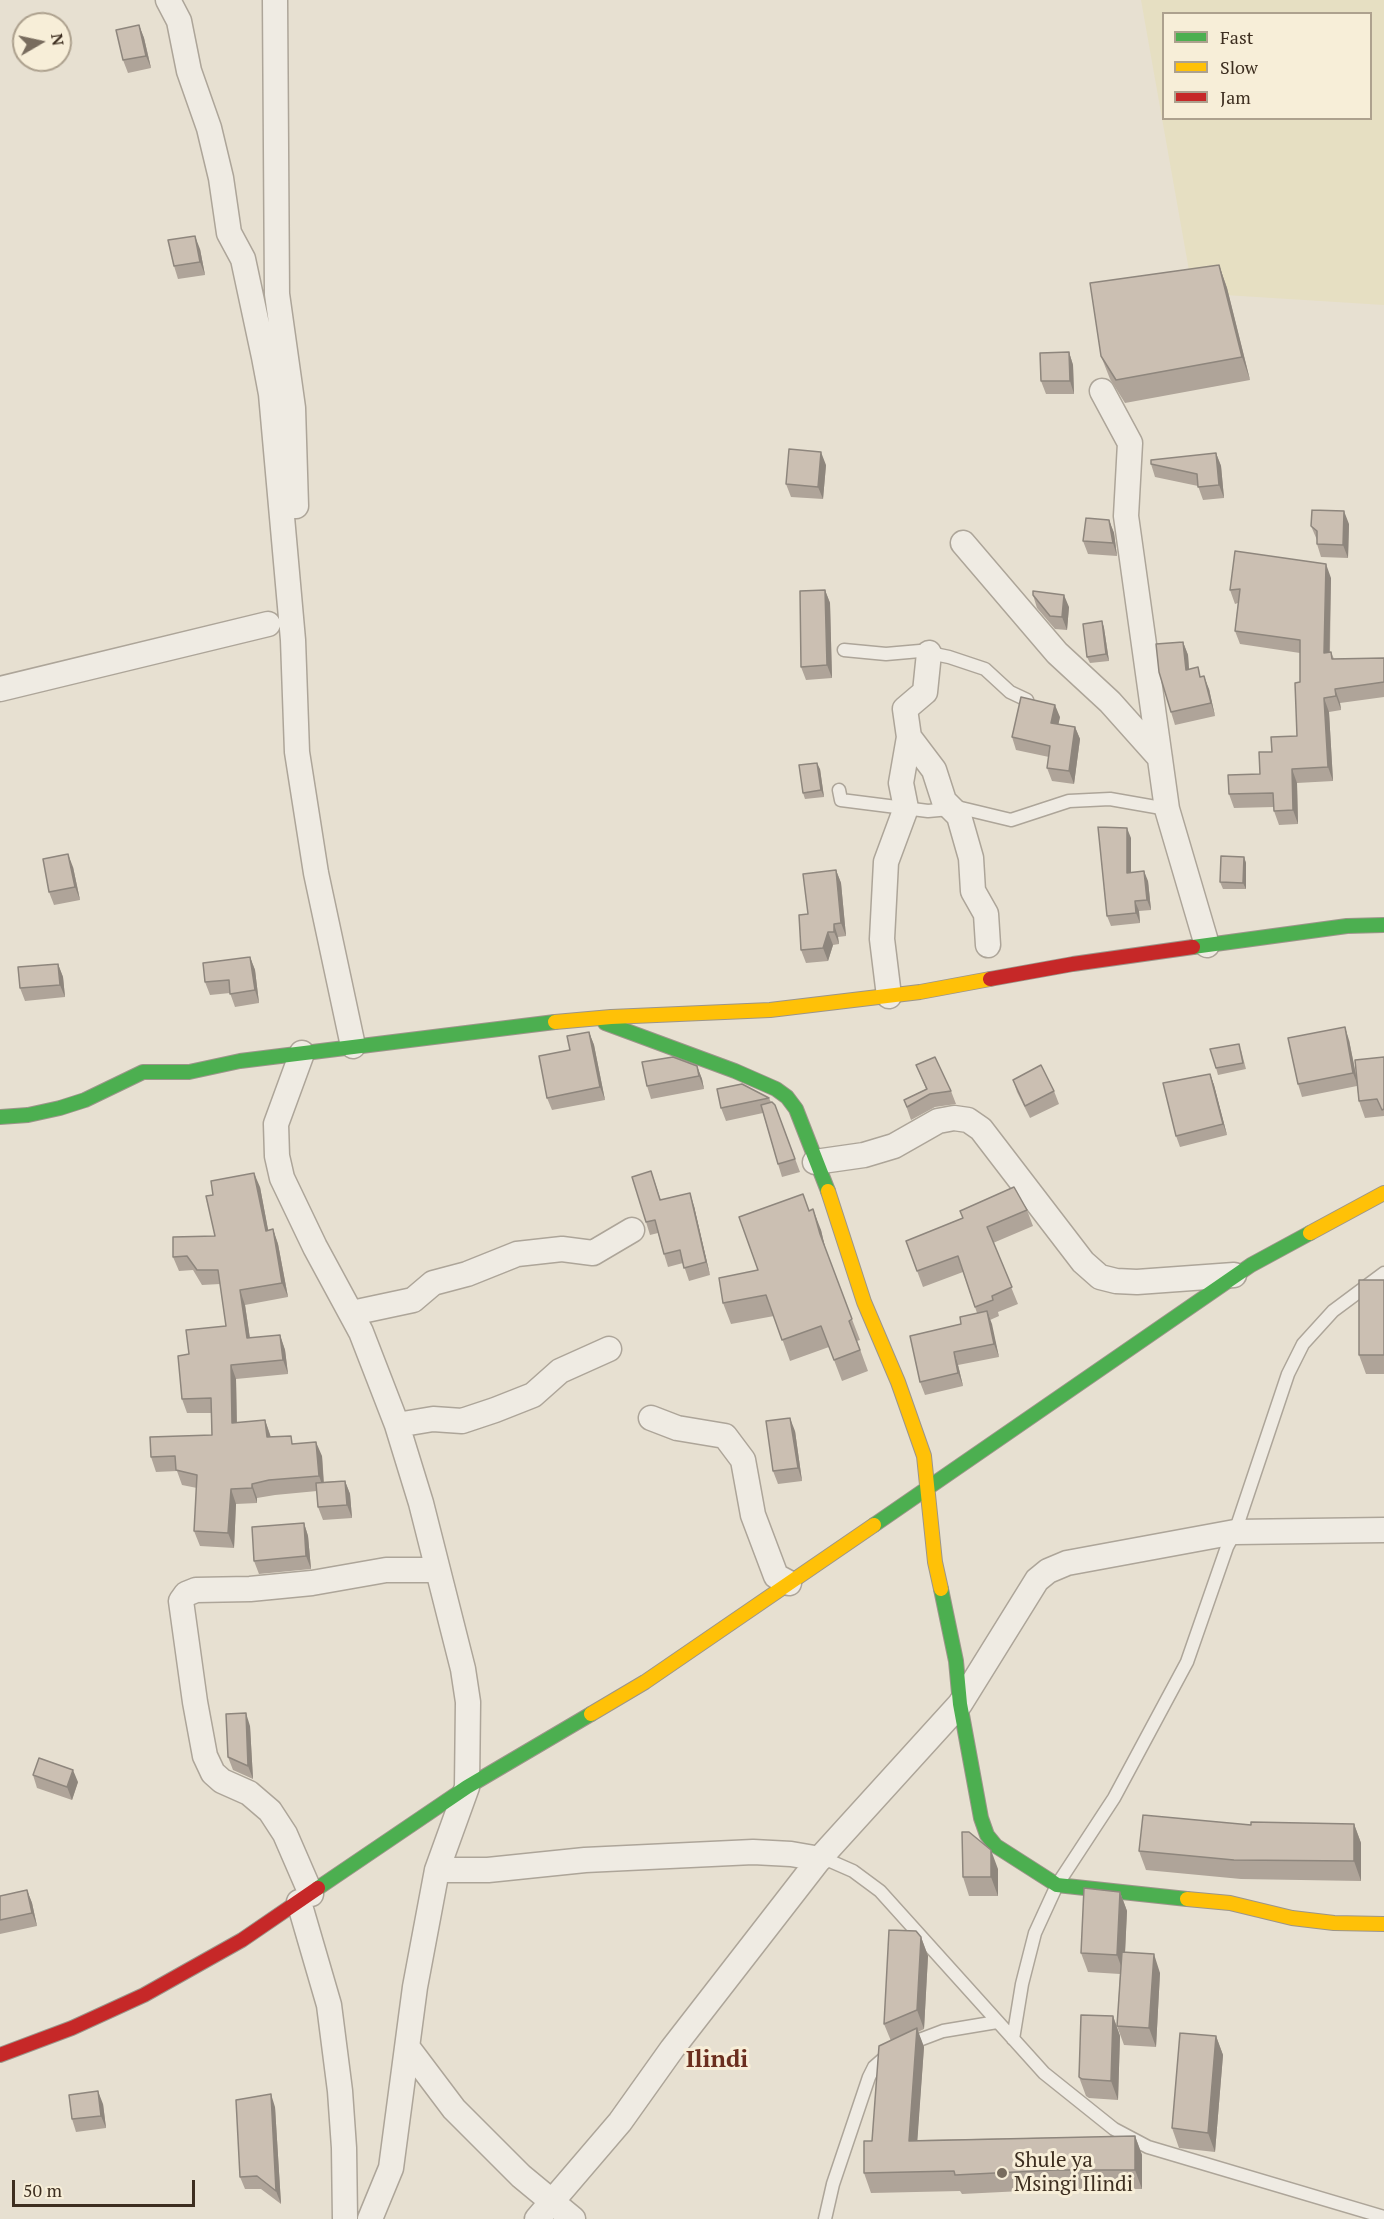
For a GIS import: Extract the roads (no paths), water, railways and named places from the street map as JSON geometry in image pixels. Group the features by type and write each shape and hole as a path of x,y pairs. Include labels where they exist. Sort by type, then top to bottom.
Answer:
{"street":[{"path":"168,0 179,21 189,71 209,128 221,178 227,225 231,239 243,259 271,394 293,639 297,752 316,873 353,1046"},
{"path":"275,0 277,294 293,408 297,529 293,639"},
{"path":"1102,391 1130,442 1126,516 1167,809 1207,945"},
{"path":"963,543 1057,653 1110,702 1160,758"},
{"path":"0,689 268,624"},
{"path":"889,996 882,939 886,862 906,808 901,783 909,737 905,708 925,692 929,653"},
{"path":"909,737 934,770 944,801 959,816 971,858 973,891 986,914 988,945"},
{"path":"0,1117 28,1115 68,1105 143,1072 178,1073 240,1061 353,1046 593,1019 770,1010 889,996 1073,964 1347,926 1384,925"},
{"path":"593,1019 735,1071 776,1089 787,1097 796,1109 835,1210 845,1249 864,1302 922,1446 935,1562 956,1661 960,1704 981,1818 987,1835 1005,1854 1057,1885 1230,1903 1292,1918 1334,1923 1384,1923"},
{"path":"302,1053 276,1124 277,1156 282,1178 297,1212 352,1313 369,1350 397,1425 438,1570 466,1685 467,1787 437,1870 415,1988 391,2168 370,2219"},
{"path":"815,1162 864,1155 894,1146 938,1121 954,1118 968,1120 981,1129 1083,1262 1100,1277 1137,1282 1236,1275"},
{"path":"0,2055 72,2028 144,1995 242,1940 467,1787 645,1682 1236,1275 1384,1193"},
{"path":"352,1313 413,1300 433,1283 466,1274 517,1254 562,1249 593,1253 632,1230"},
{"path":"397,1425 433,1419 462,1421 495,1410 533,1395 560,1371 609,1349"},
{"path":"651,1418 677,1428 725,1436 743,1460 753,1515 776,1576 789,1583"},
{"path":"545,2210 620,2122 672,2049 820,1858 960,1704 1037,1580 1048,1571 1067,1563 1235,1532 1384,1530"},
{"path":"345,2219 340,2091 329,2005 305,1898 285,1834 270,1811 249,1793 222,1781 213,1773 198,1725 181,1601 186,1594 196,1590 250,1589 312,1583 403,1569 438,1570"},
{"path":"437,1870 488,1870 585,1860 753,1852 820,1858"},
{"path":"408,2048 454,2109 521,2176 545,2210 573,2219"}],"lane":[{"path":"844,650 886,654 929,653 949,657 985,669 1010,692 1027,700"},
{"path":"839,790 841,800 928,811 961,808 1011,820 1068,801 1110,799 1167,809"},
{"path":"1013,2039 1022,1984 1035,1933 1057,1885 1114,1798 1187,1662 1227,1547 1235,1532 1278,1402 1303,1344 1333,1311 1384,1273"},
{"path":"820,1858 853,1871 880,1891 1044,2073 1114,2129 1148,2147 1384,2217"},
{"path":"825,2219 853,2121 874,2067 882,2058 901,2047 943,2031 997,2022"}],"place":[{"name":"Shule ya Msingi Ilindi","path":"1002,2173"}],"district":[{"name":"Ilindi","path":"717,2060"}]}
